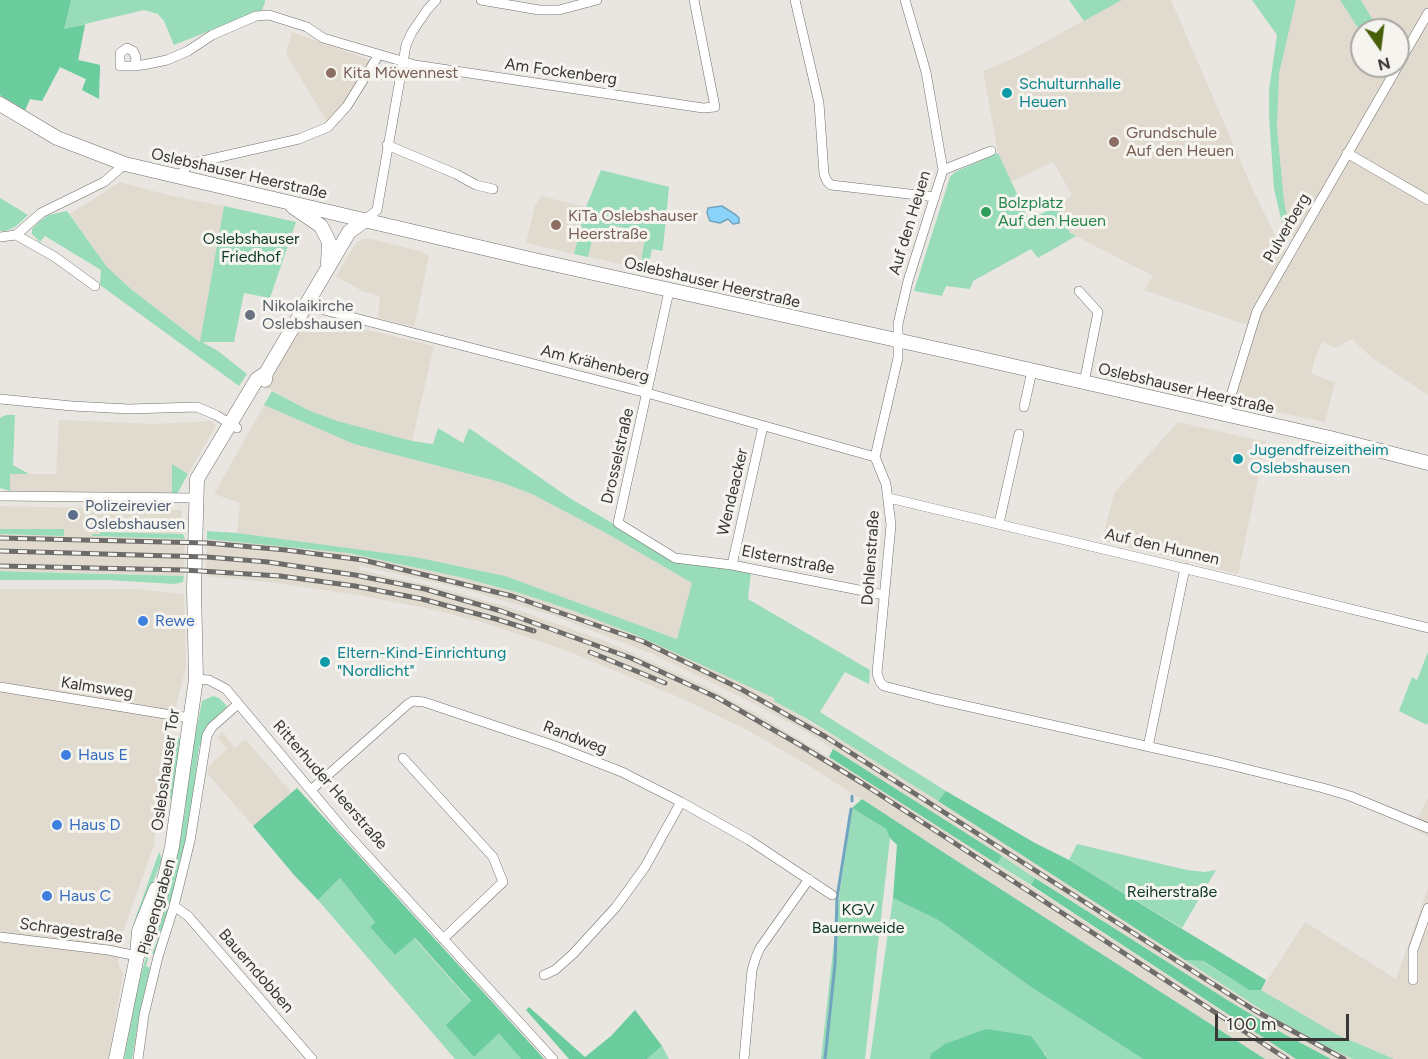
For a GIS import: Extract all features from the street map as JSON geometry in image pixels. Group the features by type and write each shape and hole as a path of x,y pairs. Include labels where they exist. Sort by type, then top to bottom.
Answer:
{"main road":[{"name":"Oslebshauser Heerstraße","path":"0,104 57,138 126,164 364,221 1032,371 1428,463"},
{"path":"291,202 293,208 321,226 326,234 329,242 328,267"},
{"path":"196,679 194,589 197,498 257,379 266,373 349,232 364,221"},
{"name":"Oslebshauser Tor","path":"116,1059 138,956 152,926 172,847 196,679"}],"street":[{"path":"364,221 376,210 402,62 412,32 436,0"},
{"path":"481,0 539,10 559,10 597,0"},
{"name":"Am Fockenberg","path":"135,66 167,60 188,51 212,35 262,15 307,27 323,38 402,62 703,108 715,107 694,0"},
{"path":"795,0 819,103 826,181 831,185 935,197"},
{"name":"Auf den Heuen","path":"898,342 898,324 912,265 943,170 926,72 907,5"},
{"name":"Pulverberg","path":"1410,45 1428,14"},
{"path":"179,177 189,164 299,138 328,127 347,106 378,56"},
{"name":"Pulverberg","path":"1225,415 1257,311 1391,78"},
{"path":"387,146 456,174 476,185 493,189"},
{"path":"943,170 991,150"},
{"path":"1347,153 1428,200"},
{"path":"0,237 16,235 41,213 104,182 126,164"},
{"path":"16,235 55,257 95,286"},
{"name":"Drosselstraße","path":"618,523 669,291"},
{"path":"1078,291 1098,312 1084,383"},
{"name":"Am Krähenberg","path":"312,296 317,306 324,310 647,393 875,457"},
{"path":"875,457 898,358 898,342"},
{"path":"1024,407 1032,371"},
{"path":"0,399 129,409 197,407 234,426"},
{"name":"Wendeacker","path":"732,565 763,426"},
{"path":"999,523 1019,434"},
{"name":"Dohlenstraße","path":"875,457 886,484 891,525 877,673 880,682 884,686 1148,747"},
{"path":"0,496 197,498"},
{"name":"Auf den Hunnen","path":"889,498 1428,628"},
{"name":"Elsternstraße","path":"618,523 669,555 884,595"},
{"path":"1185,568 1148,747 1323,788 1350,796 1428,828"},
{"name":"Ritterhuder Heerstraße","path":"196,679 208,680 226,689 344,830 553,1059"},
{"name":"Kalmsweg","path":"0,687 190,718"},
{"name":"Randweg","path":"311,790 413,701 424,702 555,746 622,772 749,840 832,895"},
{"name":"Piepengraben","path":"138,1059 144,1015 190,842 207,735 212,727 238,704"},
{"path":"403,758 493,857 503,882 443,939"},
{"path":"544,975 555,970 575,952 616,907 645,867 681,802"},
{"path":"744,1059 752,970 756,957 809,879"},
{"name":"Bauerndobben","path":"174,906 188,916 312,1059"},
{"path":"1413,980 1413,950 1428,908"},
{"name":"Schragestraße","path":"0,937 108,950 138,956"}],"shaded area":[{"path":"1122,0 1171,0 1254,192 1280,245 1293,259 1299,250 1289,229 1277,128 1279,74 1296,0 1340,0 1352,18 1350,78 1410,78 1410,18 1372,18 1361,0 1428,0 1428,395 1371,357 1352,339 1336,348 1322,342 1316,356 1311,374 1335,382 1325,422 1227,402 1250,326 1144,290 1153,276 1070,233 1057,206 1072,195 1053,162 1011,182 998,153 983,71 1019,56"},
{"name":"Kita Möwennest","path":"292,32 373,61 346,102 328,123 286,54"},
{"path":"120,182 168,195 224,206 201,342 132,290 107,267 70,214"},
{"name":"KiTa Oslebshauser Heerstraße","path":"541,196 586,207 574,254 526,243 535,205"},
{"path":"610,225 647,232 640,268 588,257 594,232"},
{"path":"364,239 423,252 429,256 414,327 378,318 380,296 362,291 336,276 356,243"},
{"path":"305,312 314,317 434,346 412,441 337,422 308,410 261,384"},
{"path":"264,405 354,444 500,482 532,494 606,533 692,583 677,639 505,576 415,557 237,533 240,503 214,494"},
{"path":"59,420 155,424 211,421 216,426 188,474 172,464 172,493 10,491 10,474 56,474"},
{"path":"1178,422 1266,442 1238,574 1102,541 1114,493"},
{"path":"0,506 182,510 181,534 101,532 92,534 92,536 185,539 184,576 0,571 0,534 64,536 63,529 0,529"},
{"path":"207,539 348,553 464,578 574,611 704,664 774,698 775,701 866,755 1122,918 1270,1016 1353,1059 1331,1059 1284,1034 808,733 655,655 555,616 461,588 360,566 360,570 436,587 515,609 605,641 705,686 754,712 897,799 1296,1059 1265,1059 811,767 749,731 683,699 570,652 485,623 426,608 357,595 206,576"},
{"path":"0,589 136,589 184,594 186,667 172,721 154,845 120,940 118,963 123,974 107,1059 0,1059"},
{"path":"223,732 235,748 245,739 292,793 253,826 207,773 209,766 227,749 217,737"},
{"path":"1428,798 1428,836 1412,829"},
{"path":"1428,888 1428,1059 1394,1059 1338,1035 1261,990 1305,922 1396,979"}],"green space":[{"path":"0,0 265,0 265,2 262,10 174,45 164,21 158,14 144,10 85,24 78,60 100,65 100,77 86,79 60,67 42,101 30,99 25,110 0,95"},
{"path":"0,0 71,0 64,29 85,25 78,60 100,65 99,99 82,90 86,79 60,67 42,101 30,99 25,110 0,95"},
{"path":"1069,0 1122,0 1084,21"},
{"path":"1252,0 1296,0 1279,74 1277,128 1289,229 1285,235 1274,189 1269,115 1269,90 1277,35"},
{"path":"1340,0 1361,0 1372,18 1352,18"},
{"path":"998,153 1029,220 1057,206 1070,233 1076,236 1038,258 1031,249 973,281 970,289 946,286 942,296 914,291 950,177 955,172"},
{"path":"601,170 669,187 663,248 662,251 652,249 648,269 640,268 646,232 610,225 608,235 594,232 588,257 574,254 586,207"},
{"path":"0,198 28,215 15,227 6,231 0,231"},
{"name":"Oslebshauser Friedhof","path":"224,206 296,222 270,298 244,293 234,342 202,342 218,351 247,374 239,386 100,285 101,270 45,236 40,242 32,234 32,229 49,215 67,211 107,267 132,290 200,342"},
{"path":"272,391 308,410 337,421 412,441 433,444 438,428 463,443 469,428 568,497 671,558 751,572 748,599 870,670 869,684 845,672 820,712 946,791 938,801 811,721 774,701 774,698 636,635 574,611 464,578 348,553 207,539 207,531 237,533 415,557 505,576 677,639 692,583 606,533 532,494 500,482 354,444 264,405"},
{"path":"15,415 13,465 29,474 10,474 10,491 0,488 0,418"},
{"path":"172,464 188,474 177,494 172,493"},
{"path":"0,529 64,529 64,536 0,534"},
{"path":"100,532 183,534 185,539 92,536"},
{"path":"0,571 184,576 183,582 175,584 108,580 0,580"},
{"path":"1428,652 1427,725 1399,711 1412,677 1417,680"},
{"path":"213,696 219,698 227,706 203,737 199,748 188,834 179,875 155,954 152,954 158,938 154,932 185,812 188,773 202,701"},
{"path":"177,738 182,738 174,796 169,800"},
{"path":"833,749 1002,856 997,864 829,757"},
{"path":"297,788 544,1059 521,1059 499,1033 474,1057 446,1025 471,1001 415,938 395,955 370,927 375,922 340,878 318,900 294,875 253,826"},
{"path":"946,791 1035,843 1069,860 1266,980 1261,990 1249,990 1203,961 1185,960 938,801"},
{"path":"862,799 1265,1059 1143,1059 1031,987 938,920 893,898 897,845 890,838 886,829 852,808"},
{"name":"KGV Bauernweide","path":"852,808 886,829 890,838 865,1059 821,1059 838,905"},
{"name":"Reiherstraße","path":"1077,844 1187,870 1204,872 1216,870 1182,928 1069,860"},
{"path":"159,852 162,859 136,927 133,925"},
{"path":"1002,856 1035,878 1031,885 997,864"},
{"path":"340,878 375,922 370,927 395,955 414,938 471,1002 474,1057 499,1032 521,1059 455,1059 318,900"},
{"path":"1035,878 1229,1001 1331,1059 1296,1059 1031,885"},
{"path":"893,898 938,920 1031,987 1143,1059 1048,1059 1045,1053 931,1054 930,1059 870,1059"},
{"path":"151,940 153,940 146,966 150,968 132,1059 124,1059 139,981"},
{"path":"1185,960 1202,961 1249,990 1261,990 1338,1035 1394,1059 1353,1059 1327,1047 1271,1016"},
{"path":"529,1007 585,1057 611,1036 635,1010 662,1046 647,1059 569,1059 526,1010"},
{"path":"986,1029 1031,1036 1048,1059 930,1059 931,1054 945,1044"},
{"path":"662,1046 669,1059 647,1059"}],"water":[{"path":"722,206 739,218 739,223 733,224 728,219 720,223 710,221 708,208"}],"waterway":[{"path":"852,796 852,801"},
{"path":"825,1059 835,964 837,898 851,809"}],"railway":[{"path":"0,538 207,543 363,560 512,596 642,641 741,689 826,737 1254,1010 1344,1059"},
{"path":"0,551 207,557 268,562 355,575 425,589 501,611 631,658 718,698 800,745 1287,1059"},
{"path":"0,566 184,570 280,576 355,586 422,599 534,631"},
{"path":"590,652 665,683"}],"place":[{"name":"Kita Möwennest","path":"331,73"},
{"name":"Schulturnhalle Heuen","path":"1007,93"},
{"name":"Grundschule Auf den Heuen","path":"1114,142"},
{"name":"Bolzplatz Auf den Heuen","path":"986,212"},
{"name":"KiTa Oslebshauser Heerstraße","path":"556,225"},
{"name":"Nikolaikirche Oslebshausen","path":"250,315"},
{"name":"Jugendfreizeitheim Oslebshausen","path":"1238,459"},
{"name":"Polizeirevier Oslebshausen","path":"73,515"},
{"name":"Rewe","path":"143,621"},
{"name":"Eltern-Kind-Einrichtung \"Nordlicht\"","path":"325,662"},
{"name":"Haus E","path":"66,755"},
{"name":"Haus D","path":"57,825"},
{"name":"Haus C","path":"47,896"}]}
